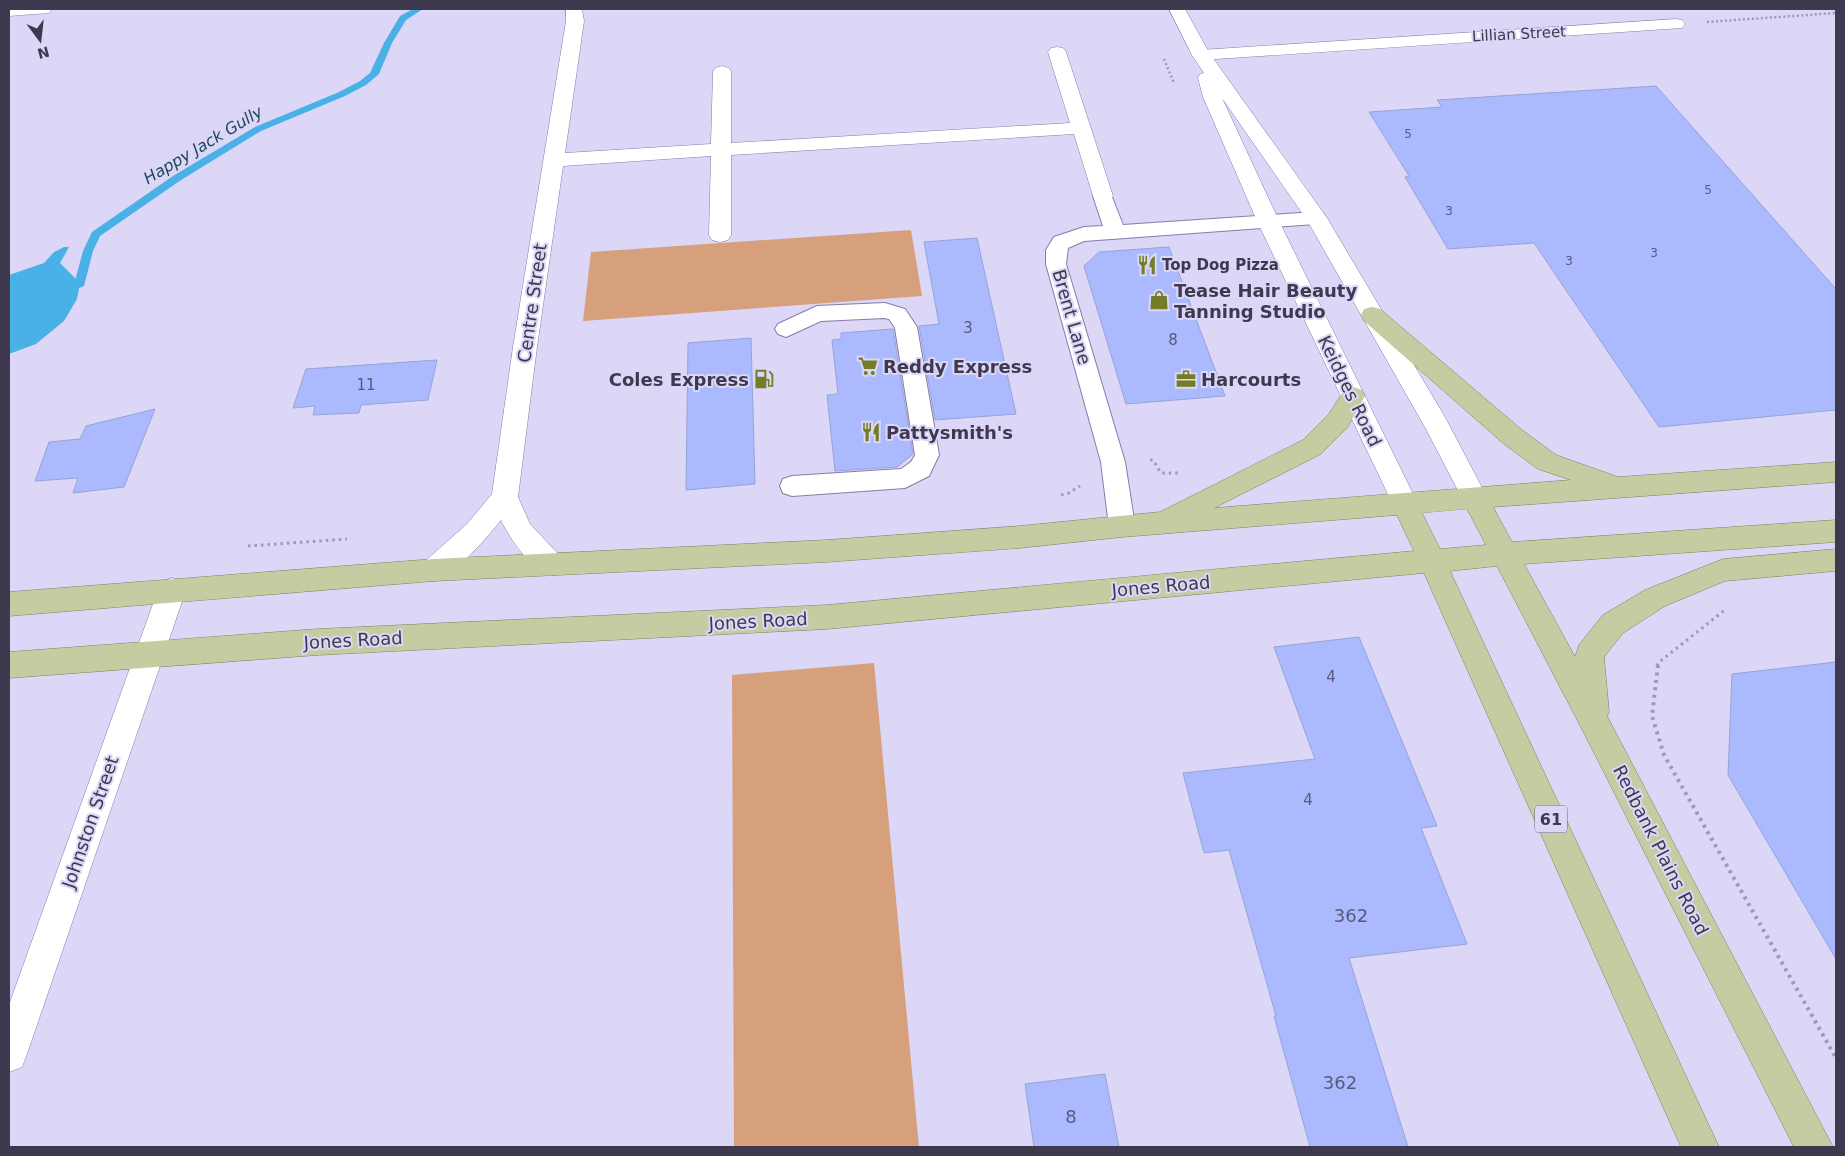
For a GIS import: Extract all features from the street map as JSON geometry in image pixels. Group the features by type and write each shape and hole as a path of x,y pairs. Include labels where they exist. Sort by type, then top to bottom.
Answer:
{"main road":[{"path":"1372,315 1513,437 1547,462 1619,486"},
{"path":"1158,524 1312,447 1338,421 1353,396"},
{"path":"9,604 434,570 827,551 1020,537 1122,526 1619,486 1836,472"},
{"name":"Redbank Plains Road","path":"1475,498 1595,723 1814,1147"},
{"name":"Keidges Road","path":"1405,504 1433,561"},
{"path":"1505,554 1836,532"},
{"name":"Jones Road","path":"9,665 318,642 827,617 1505,554"},
{"path":"1595,723 1589,654 1613,624 1655,598 1723,570 1836,560"},
{"name":"61","path":"1433,561 1700,1147"}],"street":[{"path":"9,10 43,9"},
{"name":"Centre Street","path":"505,497 553,160 575,21 574,9"},
{"name":"Keidges Road","path":"1177,9 1196,47 1316,218 1436,426 1475,498"},
{"name":"Lillian Street","path":"1196,47 1676,24"},
{"name":"Keidges Road","path":"1196,47 1212,98 1268,221 1405,504"},
{"path":"1057,52 1103,196"},
{"path":"720,235 722,72"},
{"path":"553,160 1082,128"},
{"path":"434,570 476,532 505,497 519,530 551,565"},
{"name":"Johnston Street","path":"9,1054 172,590"}],"lane":[{"path":"1103,196 1115,232"},
{"name":"Brent Lane","path":"1122,526 1113,462 1056,264 1055,250 1060,242 1069,238 1115,232 1316,218"},
{"path":"786,328 817,314 885,310 897,314 906,327 927,456 920,469 905,478 792,486"}],"path":[{"path":"1676,24 1836,13"},
{"path":"1175,85 1163,57 1163,47 1196,47"},
{"path":"1053,498 1069,493 1082,484 1081,464 1153,460 1161,473 1182,473"},
{"path":"242,547 349,539"},
{"path":"1728,608 1658,663 1652,716 1664,755 1836,1058"}],"shaded area":[{"path":"911,230 922,296 583,321 591,252"},
{"path":"874,663 919,1147 734,1147 732,675"}],"water":[{"path":"64,247 69,247 60,263 80,283 77,299 64,321 36,344 9,354 9,275 44,263 54,252"}],"building":[{"path":"1656,86 1836,289 1836,410 1659,427 1534,243 1448,249 1405,177 1409,176 1369,112 1442,107 1437,100"},
{"path":"977,238 1016,414 935,420 919,326 939,324 924,242"},
{"path":"1169,247 1225,396 1126,404 1084,266 1099,252"},
{"path":"893,329 913,454 897,467 835,471 827,395 838,394 832,340 841,339 841,333"},
{"path":"751,338 755,484 686,490 688,343"},
{"path":"437,360 428,400 361,405 359,413 313,415 315,406 293,408 306,369"},
{"path":"155,409 124,487 73,493 78,478 35,481 49,442 80,439 86,426"},
{"path":"1359,637 1437,826 1421,828 1467,944 1349,958 1408,1147 1310,1147 1274,1016 1276,1016 1229,850 1204,853 1183,773 1315,759 1274,647"},
{"path":"1836,662 1836,959 1728,775 1732,674"},
{"path":"1105,1074 1119,1147 1034,1147 1025,1084"}],"waterway":[{"name":"Happy Jack Gully","path":"63,290 80,283 88,251 96,234 177,178 258,129 342,94 363,83 374,74 388,43 403,18 419,9"}],"place":[{"name":"Top Dog Pizza","path":"1147,265"},
{"name":"Tease Hair Beauty Tanning Studio","path":"1159,300"},
{"name":"Reddy Express","path":"868,366"},
{"name":"Coles Express","path":"764,379"},
{"name":"Harcourts","path":"1186,379"},
{"name":"Pattysmith's","path":"871,432"}]}
